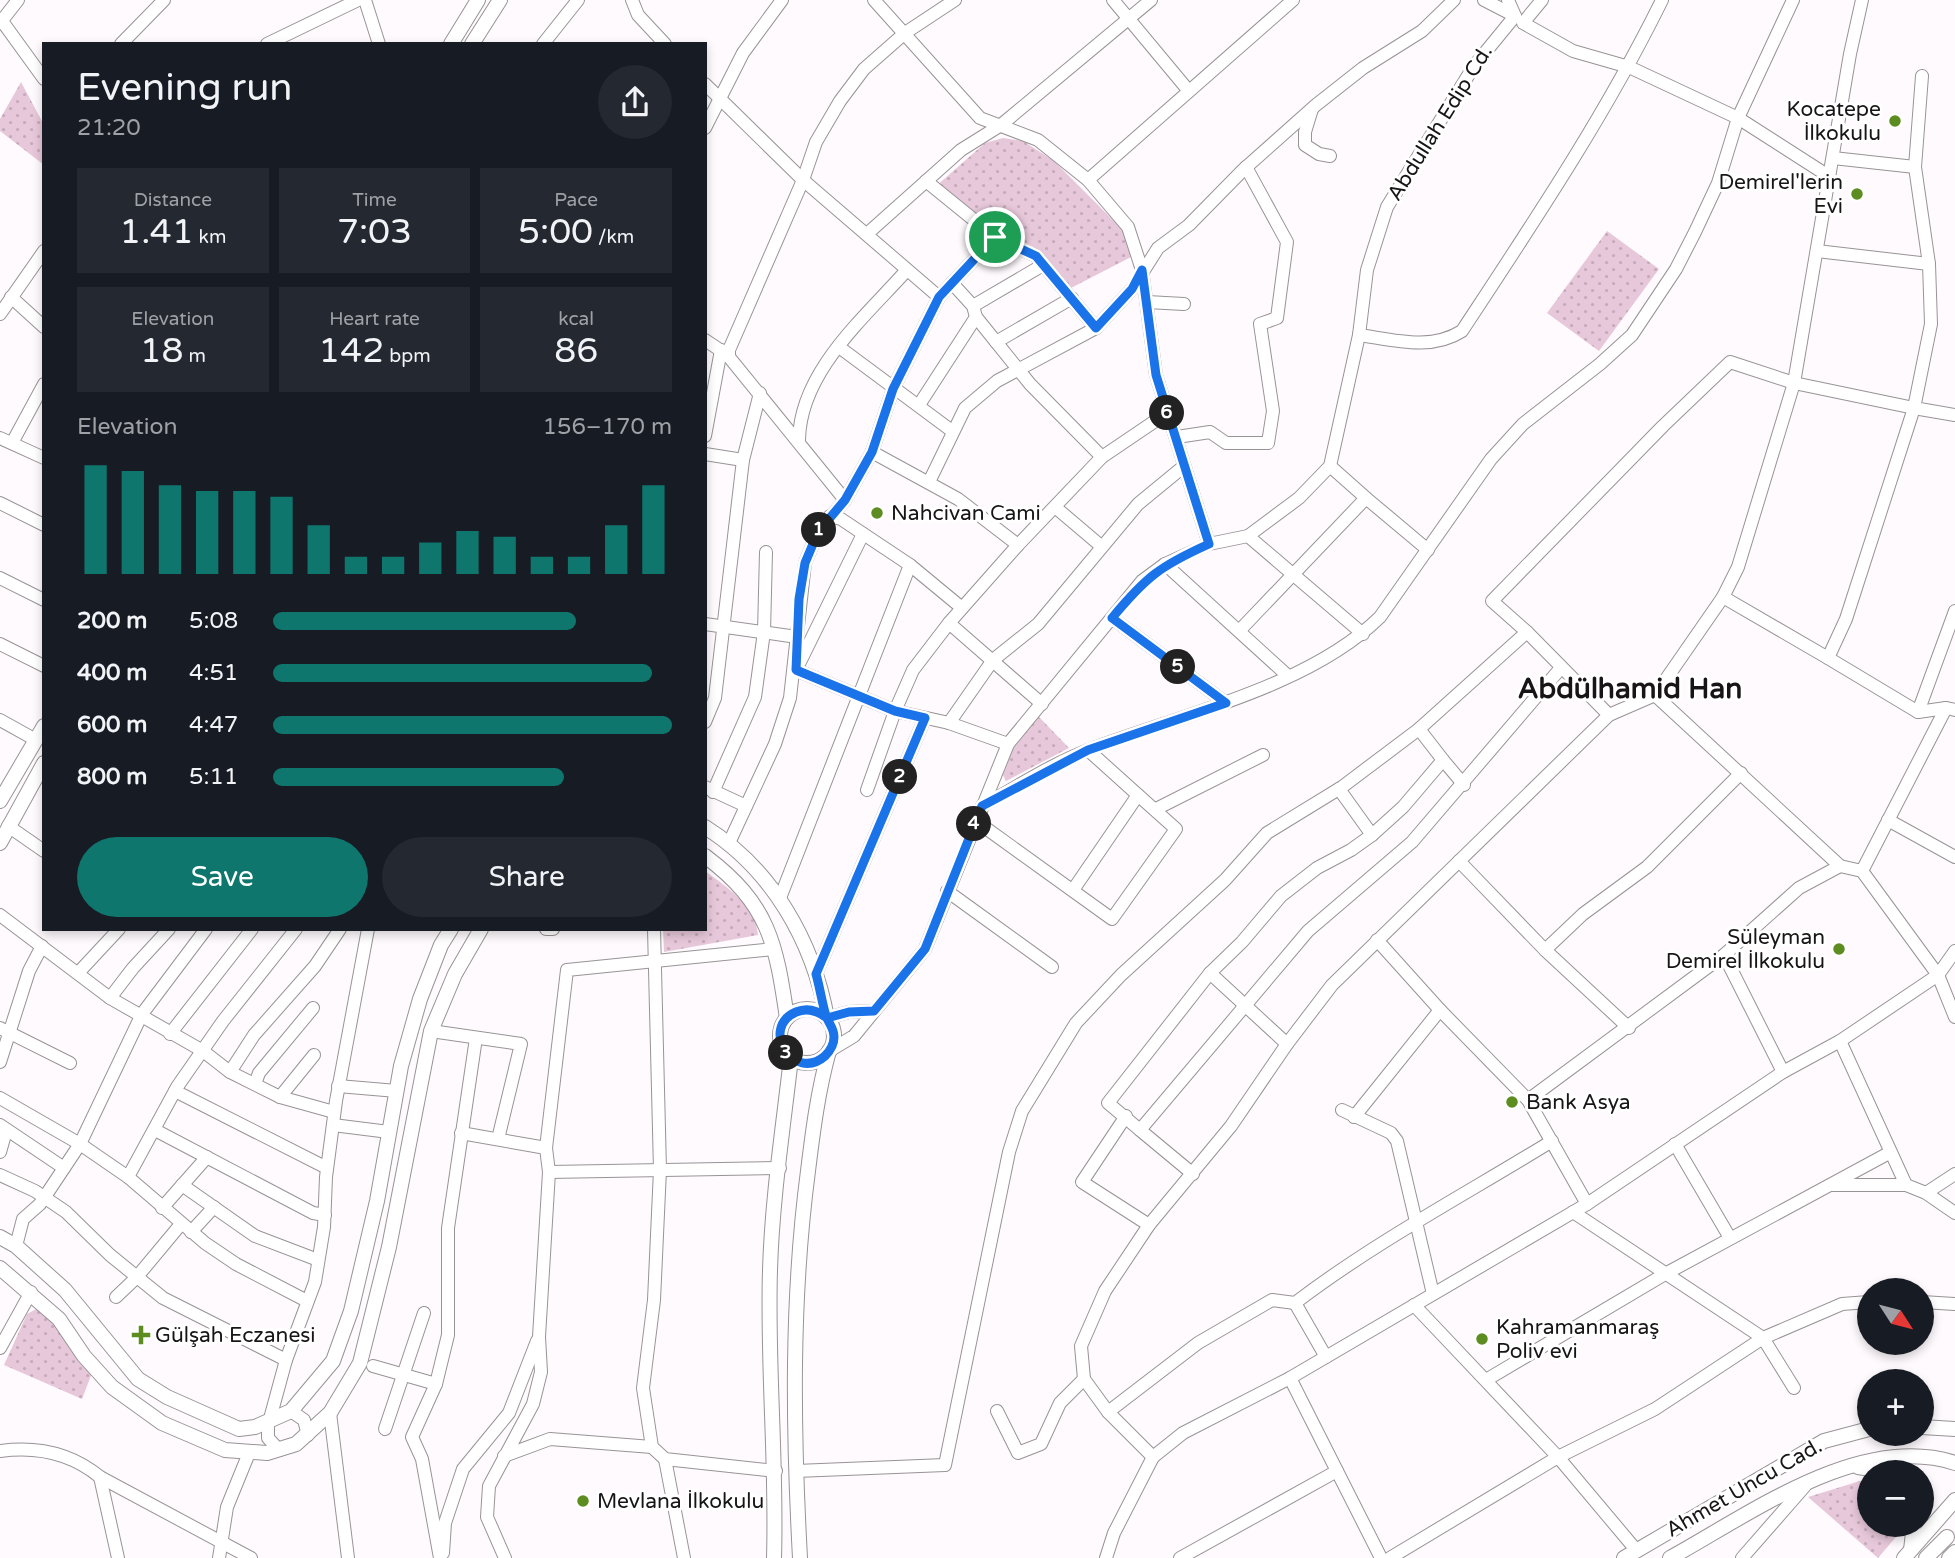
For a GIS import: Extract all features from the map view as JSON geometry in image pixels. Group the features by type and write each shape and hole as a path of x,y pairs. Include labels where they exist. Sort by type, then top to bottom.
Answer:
{"main road":[{"path":"452,42 478,0"},
{"path":"473,42 500,0"},
{"path":"0,801 5,781 42,730"},
{"path":"0,843 42,766"},
{"path":"707,828 729,843 759,872 780,898 816,974 827,1018 834,1034 819,1086 801,1224 795,1344 800,1558"},
{"path":"707,858 733,877 761,912 774,949 787,1018"},
{"path":"0,1237 16,1246 65,1290 138,1379 167,1397 239,1429 270,1421 291,1411 333,1361 351,1311 375,1213 397,1091 420,999 450,931"},
{"path":"0,1268 31,1292 59,1319 84,1356 121,1394 162,1423 225,1450 248,1454 279,1450 296,1444 330,1413 360,1363 389,1247 431,1031 455,974 480,931"},
{"path":"827,1018 811,1010 794,1013 782,1026 781,1044 791,1058 807,1063 816,1062 830,1051"},
{"path":"774,1558 776,1471 770,1378 770,1268 791,1058"},
{"path":"1934,1428 1955,1429"},
{"name":"Ahmet Uncu Cad.","path":"1630,1554 1824,1441 1857,1432"},
{"name":"Ahmet Uncu Cad.","path":"1670,1558 1839,1468 1871,1459 1909,1457 1955,1463"},
{"path":"1839,1468 1857,1467"},
{"path":"1908,1554 1955,1500"},
{"path":"1936,1521 1955,1515"},
{"path":"1926,1558 1947,1537"},
{"path":"1949,1558 1955,1552"}],"street":[{"path":"18,0 1,22 42,76"},
{"path":"123,42 164,0"},
{"path":"271,42 358,0"},
{"path":"378,42 367,6 381,0"},
{"path":"545,42 578,0"},
{"path":"632,0 638,15 663,42"},
{"path":"638,15 647,0"},
{"path":"707,123 743,52 782,0"},
{"path":"874,0 980,118 1038,141 1088,180 1128,227 1142,270 1156,375 1177,437 1182,467 1209,544"},
{"path":"707,428 725,353 729,350 803,180 816,142 840,101 864,69 905,33 955,0"},
{"path":"1113,0 1188,90"},
{"path":"867,233 961,150 1001,125 1151,0"},
{"path":"1088,180 1293,0"},
{"path":"929,482 951,431 965,408 997,381 1096,328 1132,289 1158,247 1189,225 1246,167 1312,108 1363,68 1422,31 1454,0"},
{"path":"1484,0 1573,51 1629,67 1738,118 1830,177"},
{"path":"1508,0 1519,19"},
{"name":"Abdullah Edip Cd.","path":"1330,466 1359,335 1367,270 1387,207 1474,66 1519,19 1542,0"},
{"path":"1359,335 1418,344 1447,341 1462,331 1629,67 1662,0"},
{"path":"982,806 1088,750 1226,703 1288,676 1363,634 1380,617 1491,459 1523,424 1600,364 1632,335 1676,269 1695,232 1718,183 1738,118 1793,0"},
{"path":"1153,1457 1108,1412 1084,1380 1081,1346 1105,1291 1149,1225 1231,1126 1287,1044 1332,985 1609,715 1655,695 1723,597 1738,567 1794,383 1862,0"},
{"path":"647,42 655,34"},
{"path":"1828,658 1846,618 1914,408 1931,324 1929,264 1915,167 1922,76"},
{"path":"707,86 803,180 939,297"},
{"path":"1312,108 1305,132 1305,145 1330,156"},
{"path":"1833,158 1915,167"},
{"path":"1177,437 1210,432 1226,443 1268,443 1273,411 1261,324 1277,318 1287,242 1246,167"},
{"path":"926,181 995,237 1036,256 1096,328"},
{"path":"796,670 805,563 818,532 845,500 872,452 893,389 939,297 995,237"},
{"path":"1816,251 1929,264"},
{"path":"0,314 42,254"},
{"path":"919,405 975,312 1043,265"},
{"path":"799,440 812,387 839,347 906,271"},
{"path":"952,283 1019,370 1102,457"},
{"path":"11,297 42,325"},
{"path":"996,342 1072,298"},
{"path":"1147,302 1184,304"},
{"path":"707,341 725,353 760,393 845,500"},
{"path":"839,347 951,431"},
{"path":"1609,715 1560,669 1527,632 1492,601 1663,426 1730,362 1794,383 1955,415"},
{"path":"42,387 6,441 42,457"},
{"path":"707,717 715,698 743,460 760,393"},
{"path":"867,790 912,670 949,623 1018,545 1102,457 1167,413"},
{"path":"872,452 958,499 1018,545"},
{"path":"707,454 743,460"},
{"path":"830,1051 854,1036 925,949 1008,744 1142,581 1165,564 1209,544 1248,536 1299,498 1330,466 1427,550"},
{"path":"949,723 993,660 1038,624 1138,503 1182,467"},
{"path":"1240,630 1366,498"},
{"path":"0,503 42,524"},
{"path":"1055,507 1101,546"},
{"path":"830,516 841,519 910,565 962,608"},
{"path":"729,843 775,744 796,670 863,534"},
{"path":"1248,536 1363,634"},
{"path":"746,806 709,789 755,697 764,632 766,552"},
{"path":"1165,564 1288,676"},
{"path":"780,898 910,565"},
{"path":"0,578 42,599"},
{"path":"1723,597 1918,712 1951,709"},
{"path":"1918,712 1955,611"},
{"path":"1112,618 1226,703"},
{"path":"949,623 1042,704"},
{"path":"707,624 797,637"},
{"path":"796,1471 945,1465 1009,1152 1022,1111 1076,1023 1121,975 1226,880 1266,834 1339,789 1419,729 1527,632"},
{"path":"0,645 42,665"},
{"path":"1140,1130 1308,931 1412,842 1464,785 1487,751 1560,669"},
{"path":"796,670 895,711 949,723 1008,744"},
{"path":"1655,695 1840,866 1862,871 1938,975 1955,1017"},
{"path":"1862,871 1951,709"},
{"path":"816,974 925,718"},
{"path":"0,720 36,740"},
{"path":"1419,729 1464,785"},
{"path":"976,821 1112,919 1176,829 1088,750"},
{"path":"1156,809 1263,755"},
{"path":"1193,1174 1108,1103 1210,973 1242,942 1281,897 1317,868 1352,850 1373,835 1403,807 1443,760"},
{"path":"1545,950 1583,914 1647,867 1741,772"},
{"path":"1339,789 1373,835"},
{"path":"1073,890 1138,795"},
{"path":"1888,820 1955,856"},
{"path":"8,826 42,850"},
{"path":"1459,861 1545,950 1629,1028"},
{"path":"1528,1100 1629,1028 1724,955 1799,888 1840,866"},
{"path":"947,891 1052,967"},
{"path":"0,915 110,998 203,1051 230,1072 280,1097 333,1118 389,1132"},
{"path":"79,972 117,931"},
{"path":"110,998 167,931"},
{"path":"16,1246 23,1219 44,1198 80,1144 142,1014 204,931"},
{"path":"170,1034 250,931"},
{"path":"128,1177 175,1091 294,931"},
{"path":"230,1072 254,1035 315,966 339,931"},
{"path":"279,1450 268,1438 270,1421 318,1260 325,1216 333,1118 368,931"},
{"path":"652,1447 643,1388 654,1300 660,1170 654,931"},
{"path":"1377,940 1440,1010 1528,1100 1587,1204"},
{"path":"0,1062 5,1030 42,946"},
{"path":"505,1558 487,1517 489,1486 533,1404 541,1372 538,1338 549,1171 546,1148 567,970 774,949"},
{"path":"1106,1558 1114,1534 1153,1457 1183,1433 1290,1378 1587,1204 1783,1072 1840,1041 1938,975 1955,951"},
{"path":"1724,955 1783,1072"},
{"path":"1210,973 1287,1044"},
{"path":"255,1084 259,1073 313,1008"},
{"path":"1354,1117 1440,1010"},
{"path":"827,1018 849,1012 874,1011"},
{"path":"5,1030 70,1063"},
{"path":"431,1031 521,1044 498,1139"},
{"path":"441,1558 422,1458 412,1437 436,1384 447,1335 448,1228 477,1038"},
{"path":"1840,1041 1889,1153 1906,1185"},
{"path":"280,1097 314,1055"},
{"path":"338,1086 397,1091"},
{"path":"175,1091 327,1168"},
{"path":"0,1098 80,1144 128,1177 186,1228 236,1265 307,1301"},
{"path":"1342,1110 1391,1133 1397,1141 1433,1294"},
{"path":"1126,1116 1082,1182 1149,1225"},
{"path":"0,1152 3,1128 64,1168"},
{"path":"155,1130 313,1213 325,1216"},
{"path":"461,1133 546,1148"},
{"path":"1108,1412 1198,1343 1272,1300 1295,1303 1351,1261 1415,1226 1552,1141"},
{"path":"1675,1144 1730,1238"},
{"path":"1486,1380 1665,1274 1889,1153"},
{"path":"162,1208 207,1157"},
{"path":"549,1171 780,1168"},
{"path":"1926,1193 1955,1174"},
{"path":"0,1175 66,1212 136,1278 163,1297 286,1360"},
{"path":"182,1185 255,1236 318,1260"},
{"path":"1829,1185 1906,1185 1926,1193 1955,1213"},
{"path":"116,1297 186,1228 214,1207"},
{"path":"1573,1212 1763,1338 1794,1388"},
{"path":"0,1348 31,1292"},
{"path":"1295,1303 1326,1357"},
{"path":"1390,1558 1558,1457 1655,1409 1763,1338 1842,1304 1857,1303"},
{"path":"1934,1303 1955,1304"},
{"path":"1414,1304 1558,1457 1630,1554"},
{"path":"385,1429 424,1313"},
{"path":"441,1558 445,1523 463,1469 509,1413 538,1338"},
{"path":"373,1366 436,1384"},
{"path":"1290,1378 1381,1558"},
{"path":"997,1411 1018,1453 1041,1444 1060,1403 1084,1380"},
{"path":"291,1411 304,1420 308,1435"},
{"path":"330,1413 348,1558"},
{"path":"504,1456 550,1438 652,1447 665,1459 684,1554"},
{"path":"0,1451 57,1453 81,1462 100,1477 251,1558"},
{"path":"219,1558 227,1507 248,1454"},
{"path":"665,1459 776,1471"},
{"path":"1180,1558 1337,1471"},
{"path":"100,1477 118,1558"},
{"path":"1742,1558 1805,1486"}],"shaded area":[{"path":"21,82 42,121 42,163 0,131 0,119"},
{"path":"1003,138 1023,141 1054,161 1124,231 1133,256 1071,288 1035,248 1008,234 992,233 934,188 985,143"},
{"path":"1607,231 1659,269 1599,351 1547,313"},
{"path":"1038,716 1069,748 1006,781 1003,775 1013,749"},
{"path":"707,873 739,898 756,925 758,935 664,952 663,931 707,931"},
{"path":"38,1308 52,1320 92,1373 82,1399 4,1365 27,1314"},
{"path":"1857,1482 1857,1537 1896,1537 1878,1558 1808,1497"}],"place":[{"name":"Kocatepe İlkokulu","path":"1895,121"},
{"name":"Demirel'lerin Evi","path":"1857,194"},
{"name":"Nahcivan Cami","path":"877,513"},
{"name":"Süleyman Demirel İlkokulu","path":"1839,949"},
{"name":"Bank Asya","path":"1512,1102"},
{"name":"Gülşah Eczanesi","path":"141,1335"},
{"name":"Kahramanmaraş Poliv evi","path":"1482,1339"},
{"name":"Mevlana İlkokulu","path":"583,1501"}],"district":[{"name":"Abdülhamid Han","path":"1630,689"}],"route":[{"path":"995,237 939,297 893,389 872,452 845,500 818,532 805,563 799,599 796,670 895,711 925,718 816,974 827,1018 834,1034 833,1043 830,1051 816,1062 798,1062 785,1052 781,1044 782,1026 787,1018 802,1010 811,1010 827,1018 849,1012 874,1011 925,949 982,806 1088,750 1226,703 1112,618 1142,581 1165,564 1209,544 1182,467 1177,437 1156,375 1142,270 1132,289 1096,328 1036,256 995,237"}]}
